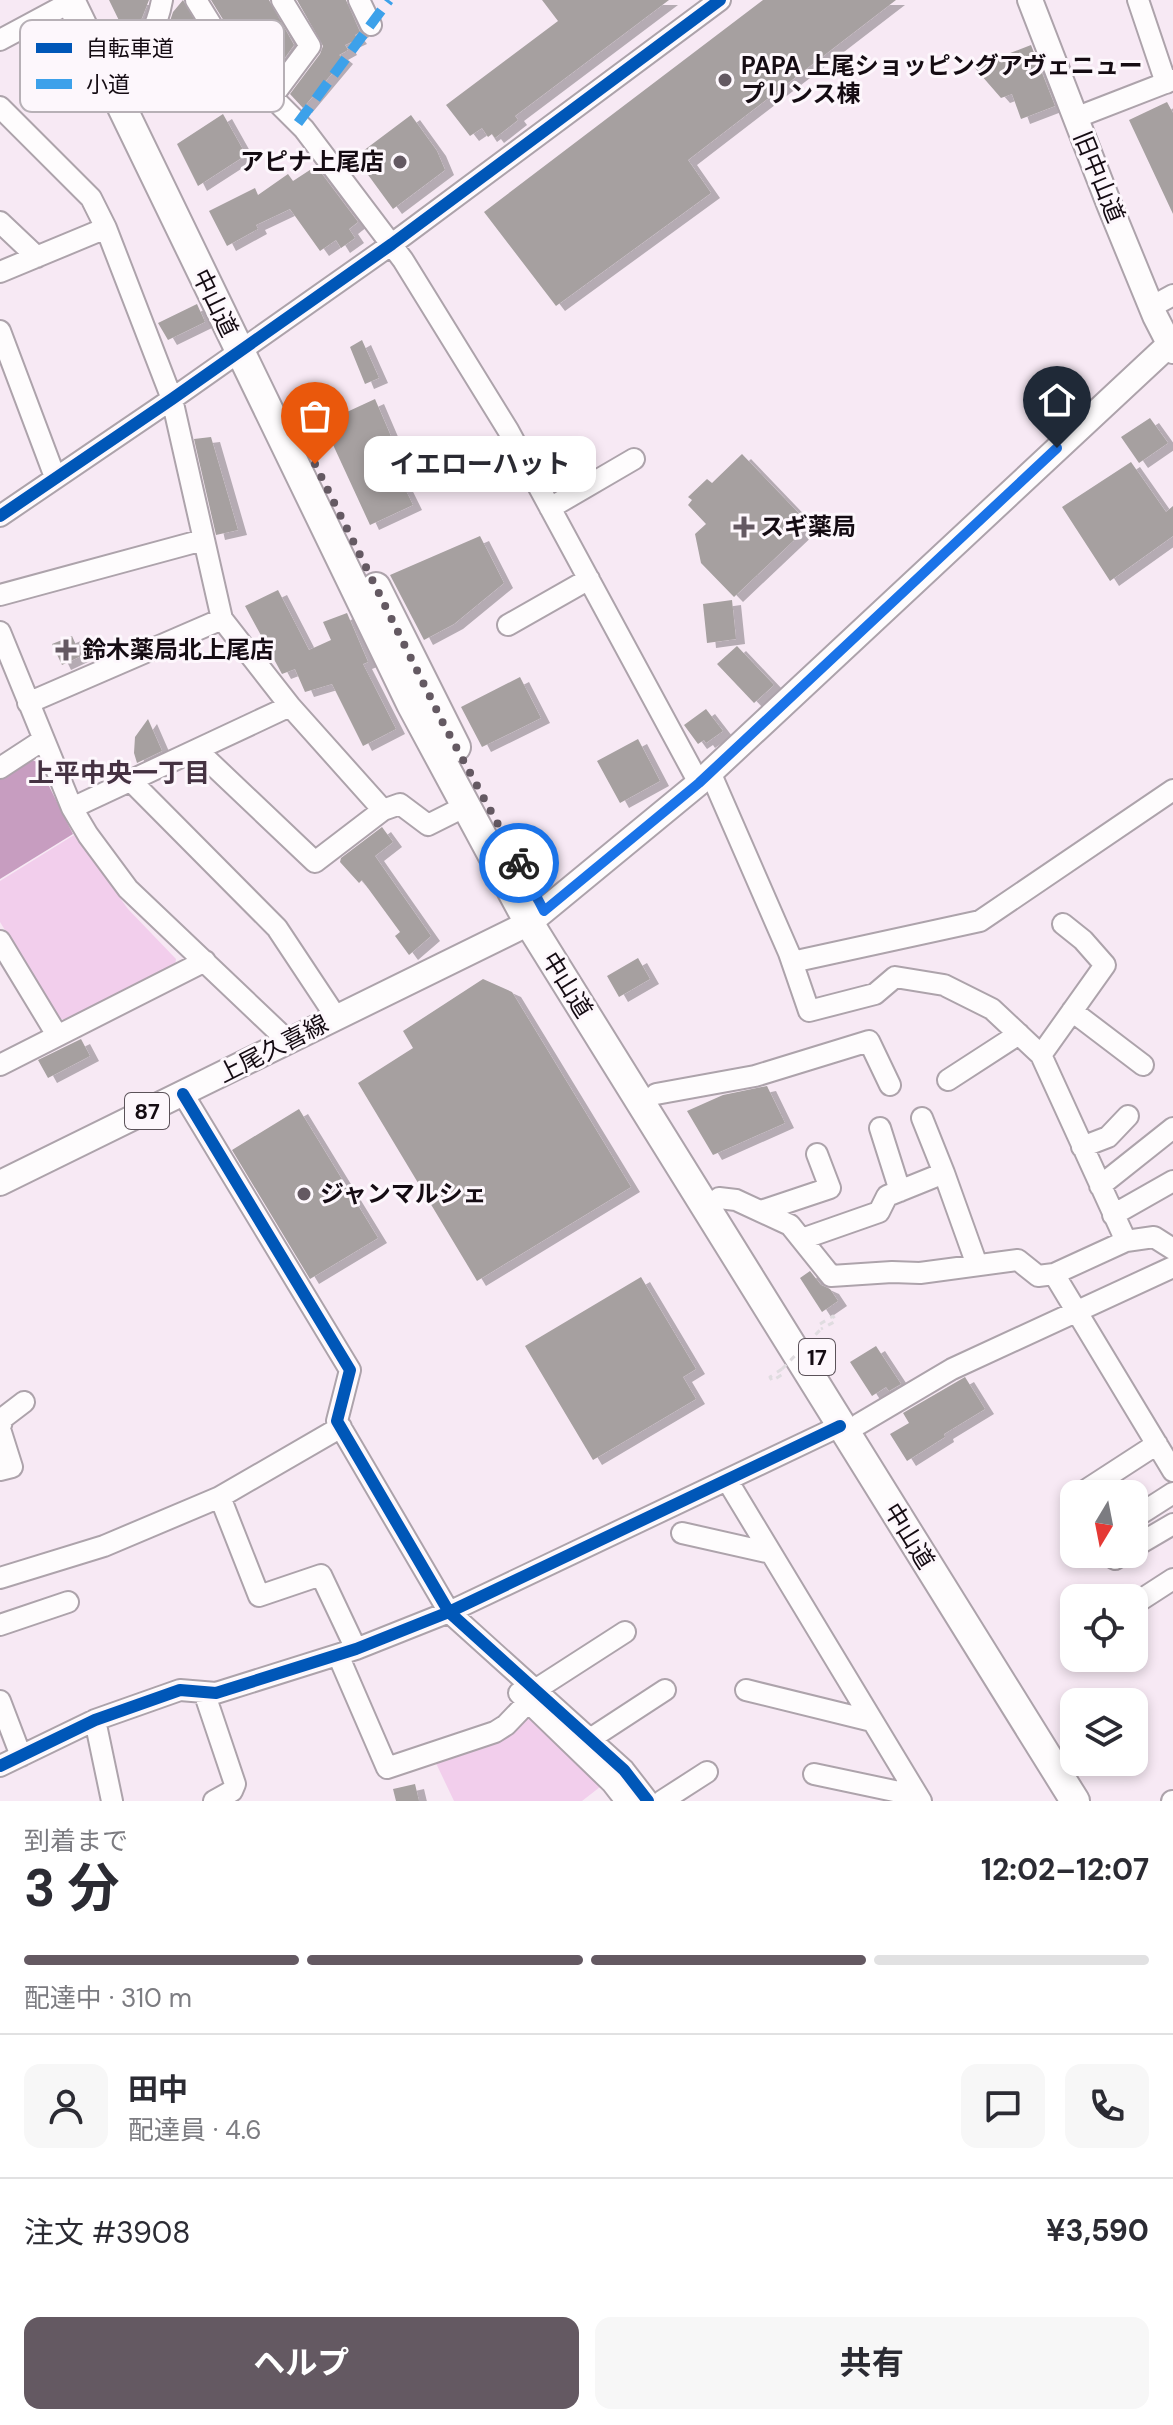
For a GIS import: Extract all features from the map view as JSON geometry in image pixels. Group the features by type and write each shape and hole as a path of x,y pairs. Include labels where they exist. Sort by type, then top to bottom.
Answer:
{"highway":[{"name":"中山道","path":"77,1 90,20"},
{"name":"中山道","path":"77,1 86,20"},
{"name":"中山道","path":"131,112 245,347 328,488 536,917 656,1094 849,1425 1095,1801"},
{"name":"中山道","path":"143,112 321,516 411,704 466,806 849,1425 1075,1801"}],"main road":[{"name":"旧中山道","path":"1030,0 1151,307 1171,346"},
{"name":"上尾久喜線","path":"0,1183 536,917 704,777 1171,346"}],"street":[{"path":"158,20 162,0"},
{"path":"196,0 208,20"},
{"path":"282,0 310,46 284,81"},
{"path":"359,0 371,25"},
{"path":"0,516 392,244 720,0"},
{"path":"1075,118 1170,82 1138,0"},
{"path":"39,20 77,1"},
{"path":"0,40 20,30"},
{"path":"1,109 91,198 106,228 172,399 222,619 290,706 383,810"},
{"path":"284,109 304,129 392,244 508,430 589,579 704,777 792,962 809,1011 875,994 895,977 944,985 992,1009 1041,1055 1126,1241"},
{"path":"0,222 37,257"},
{"path":"0,272 106,228"},
{"path":"1151,307 1173,295"},
{"path":"0,331 55,477"},
{"path":"550,508 634,459"},
{"path":"0,595 203,540"},
{"path":"508,625 589,579"},
{"path":"28,703 222,619"},
{"path":"0,632 5,659 28,703 72,808 128,889 205,961 309,1031"},
{"path":"72,808 290,706"},
{"path":"0,768 43,740"},
{"path":"197,750 315,862 383,810 400,804 428,825 466,806"},
{"path":"131,781 277,928 309,1031"},
{"path":"792,962 980,921 1173,790"},
{"path":"1041,1055 1105,965 1083,940 1063,924"},
{"path":"0,941 7,966 57,1035"},
{"path":"0,1065 205,961"},
{"path":"1072,1011 1143,1065"},
{"path":"948,1080 1019,1034"},
{"path":"656,1094 755,1076 869,1041 890,1085"},
{"path":"183,1094 350,1370 337,1421 444,1614 531,1696 626,1801"},
{"path":"1082,1147 1108,1137 1128,1116"},
{"path":"922,1118 977,1265"},
{"path":"880,1128 900,1191"},
{"path":"1100,1186 1173,1128"},
{"path":"761,1211 830,1188 817,1154"},
{"path":"802,1239 879,1212 887,1196 944,1173"},
{"path":"1113,1215 1173,1181"},
{"path":"719,1198 736,1200 790,1225 831,1276 920,1273 1018,1260 1038,1276 1054,1274 1126,1241 1154,1237 1173,1249"},
{"path":"0,1766 95,1720 180,1690 216,1693 347,1652 444,1614 849,1425 952,1369 1173,1267"},
{"path":"1054,1274 1173,1471"},
{"path":"0,1470 12,1467 0,1429 3,1418 24,1402"},
{"path":"0,1578 104,1546 220,1497 341,1427"},
{"path":"1102,1480 1157,1444"},
{"path":"727,1480 919,1798"},
{"path":"1148,1509 1173,1493"},
{"path":"220,1497 259,1596 321,1575 387,1768 495,1732 506,1725 531,1696 625,1632"},
{"path":"1148,1539 1173,1524"},
{"path":"682,1533 771,1553"},
{"path":"1148,1595 1173,1579"},
{"path":"0,1625 68,1602"},
{"path":"590,1739 665,1690"},
{"path":"746,1690 872,1721"},
{"path":"204,1692 235,1784 232,1791 214,1801"},
{"path":"531,1696 590,1739 624,1770 648,1801"},
{"path":"0,1701 21,1756"},
{"path":"95,1720 112,1801"},
{"path":"662,1801 707,1772"},
{"path":"814,1774 919,1798"}],"path":[{"path":"784,1370 820,1327"}],"shaded area":[{"path":"25,757 37,762 73,834 0,879 0,773"},
{"path":"74,835 128,909 176,959 175,966 67,1020 60,1019 0,922 0,881"},
{"path":"531,1717 600,1787 582,1801 454,1801 434,1759 502,1735"}],"building":[{"path":"109,0 149,0 141,20 119,20"},
{"path":"183,0 195,20 170,20"},
{"path":"211,0 269,0 280,20 223,20"},
{"path":"297,0 346,0 360,32 355,35 358,39 345,45 348,50 339,55 344,59 303,108 290,94 323,46"},
{"path":"542,0 669,0 515,116 518,120 495,138 492,134 488,137 482,128 470,136 446,105 558,21"},
{"name":"PAPA 上尾ショッピングアヴェニュー プリンス棟","path":"763,0 896,0 688,160 711,193 556,306 484,212"},
{"path":"284,27 294,45 284,59"},
{"path":"1031,45 1055,106 1021,119 1012,94 1001,98 974,67"},
{"path":"1167,102 1173,113 1173,214 1129,120"},
{"path":"223,114 246,155 198,186 177,144"},
{"name":"アピナ上尾店","path":"411,115 437,151 445,170 393,209 355,157"},
{"path":"316,166 358,222 349,229 355,238 341,248 336,240 320,251 290,209 256,225 258,229 227,246 209,211 255,188 258,195 288,174 293,181"},
{"path":"197,304 205,322 168,340 158,323"},
{"path":"362,340 379,378 365,384 350,347"},
{"path":"375,399 396,448 387,452 413,505 370,525 323,423"},
{"path":"1150,418 1168,443 1139,463 1121,437"},
{"path":"211,437 238,530 216,535 194,439"},
{"path":"742,454 810,525 734,597 701,563 695,534 706,524 688,505 692,500 688,497 707,479 712,483"},
{"path":"1131,462 1166,512 1173,506 1173,536 1110,581 1062,507"},
{"path":"480,536 504,583 454,624 424,640 390,575"},
{"path":"278,590 309,650 331,640 323,622 347,613 368,662 363,664 396,729 363,746 332,684 305,692 295,669 282,674 245,606"},
{"path":"732,600 736,639 707,643 703,604"},
{"path":"72,636 81,656 62,665 52,644"},
{"path":"737,646 774,685 754,703 717,664"},
{"path":"520,677 541,718 482,747 461,707"},
{"path":"706,709 723,731 706,743 704,740 698,744 684,725"},
{"path":"148,719 162,751 137,763 135,737"},
{"path":"638,739 660,781 620,803 597,761"},
{"path":"382,827 393,842 375,856 431,936 409,955 395,936 400,932 362,880 359,883 340,862 341,858"},
{"path":"638,958 650,979 619,997 607,976"},
{"path":"483,979 512,992 631,1187 477,1281 358,1083 413,1048 403,1031"},
{"path":"81,1039 90,1056 48,1078 38,1060"},
{"path":"767,1086 785,1123 713,1155 687,1111 723,1095"},
{"name":"ジャンマルシェ","path":"299,1109 378,1238 310,1279 232,1150"},
{"path":"810,1271 838,1301 822,1312 800,1278"},
{"path":"641,1277 696,1369 683,1377 696,1399 593,1460 525,1346"},
{"path":"876,1346 901,1384 889,1391 886,1387 872,1396 850,1362"},
{"path":"965,1377 985,1409 907,1461 890,1434 909,1423 903,1413"},
{"path":"415,1784 419,1801 396,1801 393,1789"}],"marked path":[{"path":"298,123 389,0"}],"cycle path":[{"path":"0,516 392,244 720,0"},
{"path":"183,1094 350,1370 337,1421 449,1612 624,1770 648,1801"},
{"path":"0,1766 95,1720 180,1690 216,1693 356,1649 449,1612 840,1426"}],"way so far":[{"path":"315,464 443,723 519,863"}],"place":[{"name":"PAPA 上尾ショッピングアヴェニュー プリンス棟","path":"725,80"},
{"name":"アピナ上尾店","path":"400,162"},
{"name":"イエローハット","path":"315,464"},
{"name":"スギ薬局","path":"744,527"},
{"name":"鈴木薬局北上尾店","path":"66,650"},
{"name":"ジャンマルシェ","path":"304,1194"}],"district":[{"name":"上平中央一丁目","path":"119,773"}],"route":[{"path":"519,863 544,911 699,783 1057,448"}]}
